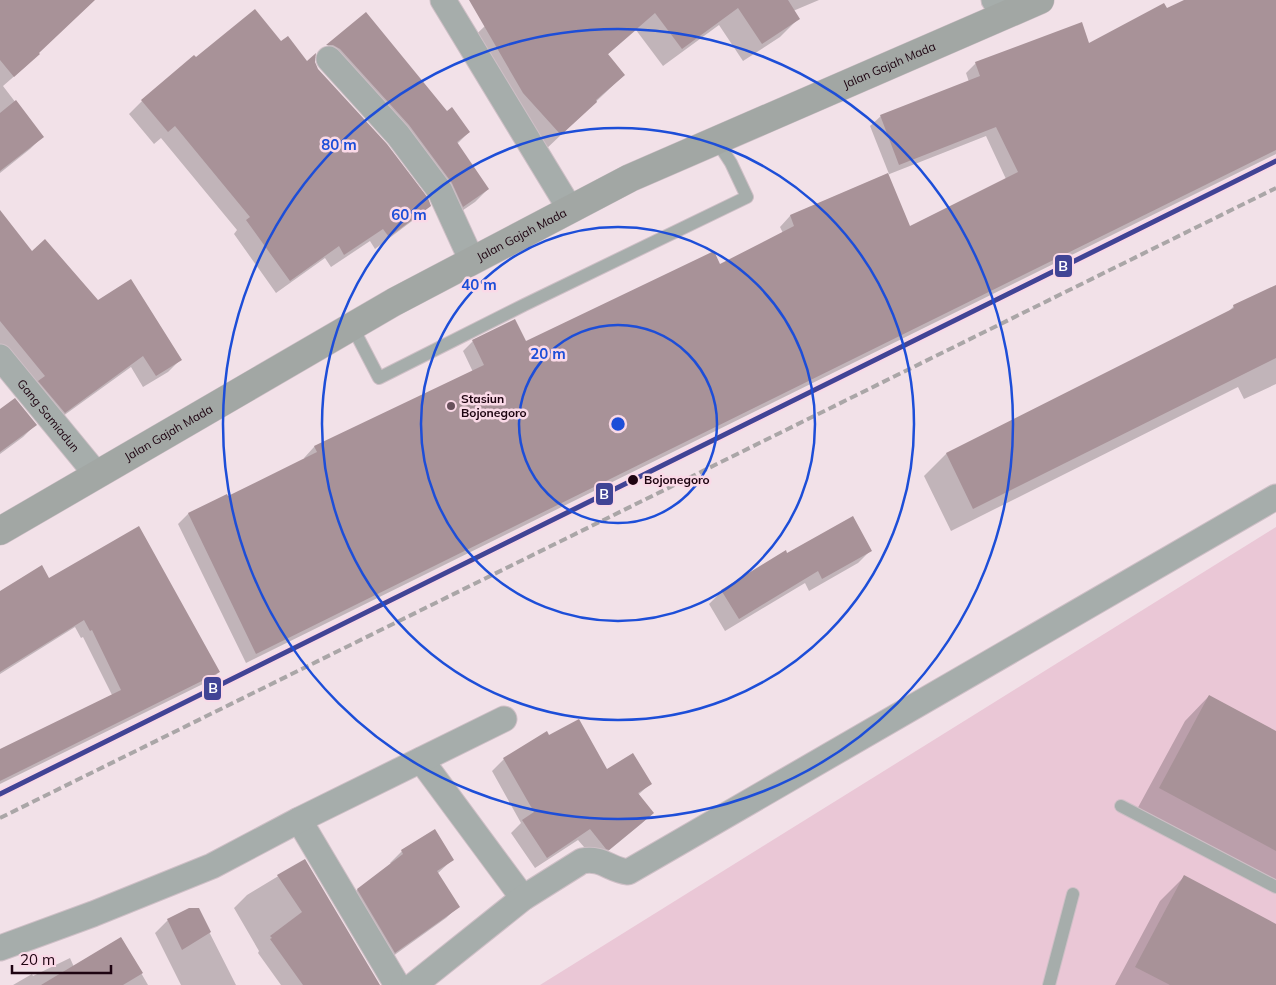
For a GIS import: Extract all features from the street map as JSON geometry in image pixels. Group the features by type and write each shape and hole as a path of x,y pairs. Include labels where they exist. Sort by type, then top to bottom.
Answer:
{"highway":[{"name":"Jalan Gajah Mada","path":"0,531 394,302 630,178 716,140 1000,7 1040,0"}],"street":[{"path":"443,0 570,209"},
{"path":"329,59 398,135 440,192 472,261"},
{"name":"Gang Samiadun","path":"0,357 97,475"},
{"path":"414,985 523,898 582,861 591,859 628,872 1276,497"},
{"path":"0,948 212,866 300,820 504,720"},
{"path":"421,760 523,898"},
{"path":"300,820 397,985"}],"lane":[{"path":"352,326 379,378 524,304 747,197 731,163 716,140"},
{"path":"1121,806 1276,887"},
{"path":"1049,985 1073,894"}],"shaded area":[{"path":"1276,527 1276,985 540,985"}],"building":[{"path":"0,0 95,0 14,77 0,60"},
{"path":"469,0 788,0 800,19 762,44 738,8 682,49 655,13 608,54 625,75 596,100 597,102 561,135 523,93"},
{"path":"1184,0 1276,0 1276,150 256,654 188,513 227,494 228,496 317,452 314,446 484,365 472,340 515,319 526,341 714,251 720,264 794,226 790,215 888,173 910,226 1018,172 996,127 899,165 880,115 980,76 975,62 1082,22 1089,43 1164,3 1167,8"},
{"path":"255,9 281,41 288,36 307,61 316,53 315,62 318,69 387,144 428,198 431,206 389,237 383,229 344,255 339,246 290,281 246,220 250,217 175,126 168,132 141,100 194,55 196,57"},
{"path":"366,12 447,111 452,107 470,132 457,142 489,189 463,207 452,183 409,125 340,49 333,45 326,45"},
{"path":"16,100 44,137 0,171 0,113"},
{"path":"0,210 32,251 45,239 98,300 131,279 182,360 156,376 143,356 65,413 38,381 45,376 0,321"},
{"path":"1276,285 1276,358 973,509 946,453 1234,308 1233,305"},
{"path":"15,398 37,425 0,452 0,409"},
{"path":"853,516 872,551 822,579 818,571 739,619 721,590 786,550 787,553"},
{"path":"139,526 220,672 0,781 0,749 121,690 92,630 90,631 84,620 0,672 0,591 42,565 49,578"},
{"path":"1209,695 1276,731 1276,851 1159,788"},
{"path":"579,719 607,769 633,753 652,784 638,793 654,813 609,850 606,849 590,829 547,858 522,820 534,812 503,758 547,731 549,735"},
{"path":"435,829 454,860 437,871 460,907 395,953 357,889 403,854 401,850"},
{"path":"305,859 380,985 303,985 270,939 272,938 270,936 302,912 277,875"},
{"path":"1184,875 1276,924 1276,985 1170,985 1135,967"},
{"path":"189,908 199,908 211,932 182,950 167,919"},
{"path":"121,937 143,973 123,985 41,985"}],"railway":[{"path":"0,818 1276,188"}],"transit line":[{"name":"B","path":"0,794 1276,161"}],"place":[{"name":"Stasiun Bojonegoro","path":"451,406"},
{"name":"Bojonegoro","path":"633,480"}]}
